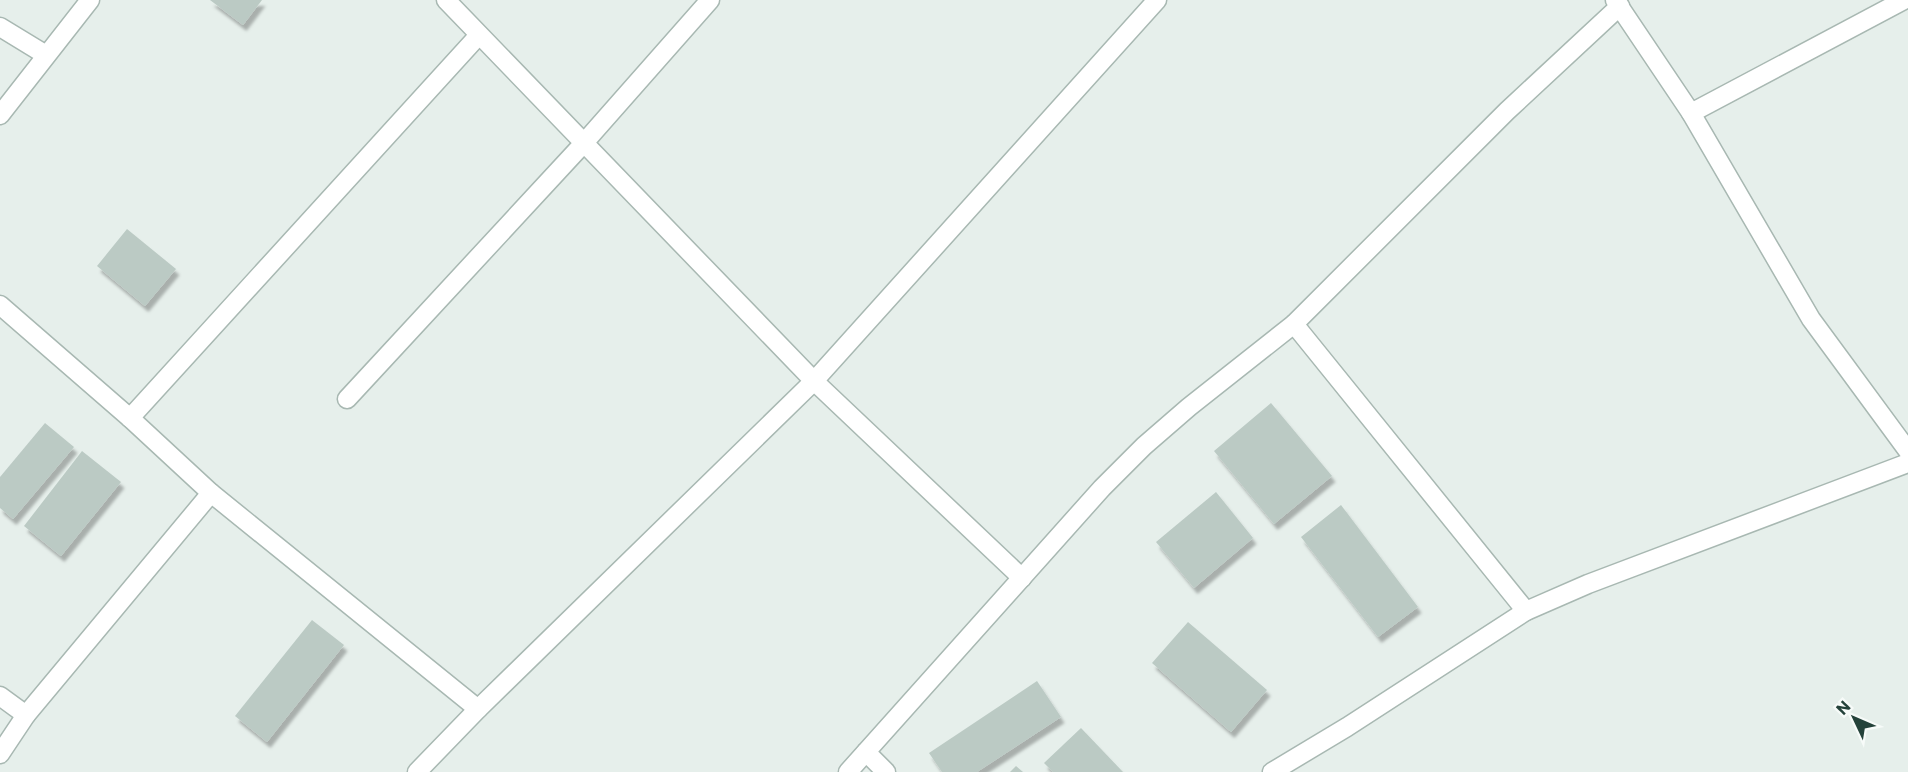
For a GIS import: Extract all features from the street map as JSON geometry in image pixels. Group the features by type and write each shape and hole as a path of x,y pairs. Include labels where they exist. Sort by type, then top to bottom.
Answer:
{"street":[{"path":"0,115 90,0"},
{"path":"446,0 814,381 1022,578"},
{"path":"347,399 583,144 710,0"},
{"path":"417,772 478,709 814,381 1157,0"},
{"path":"1691,113 1904,0"},
{"path":"848,772 1102,488 1143,446 1294,324 1618,3 1691,113 1811,319 1908,451"},
{"path":"0,27 46,55"},
{"path":"130,418 478,35"},
{"path":"0,305 130,418 211,493 478,709"},
{"path":"1294,324 1526,611"},
{"path":"1272,772 1347,727 1526,611 1588,584 1908,463"},
{"path":"0,754 26,715 211,493"},
{"path":"0,696 26,715"},
{"path":"866,752 886,772"}],"building":[{"path":"210,0 262,0 243,25"},
{"path":"127,229 176,269 145,306 97,266"},
{"path":"1271,403 1332,476 1274,524 1214,451"},
{"path":"45,423 74,447 13,519 0,508 0,477"},
{"path":"82,451 121,482 61,556 24,526"},
{"path":"1216,492 1253,538 1194,588 1156,542"},
{"path":"1341,505 1418,607 1378,637 1301,537"},
{"path":"312,620 344,645 267,742 235,716"},
{"path":"1188,622 1267,690 1231,732 1152,663"},
{"path":"1037,681 1061,717 977,772 942,772 929,753"},
{"path":"1081,728 1123,772 1053,772 1044,763"},
{"path":"1016,766 1023,772 1010,772"}]}
